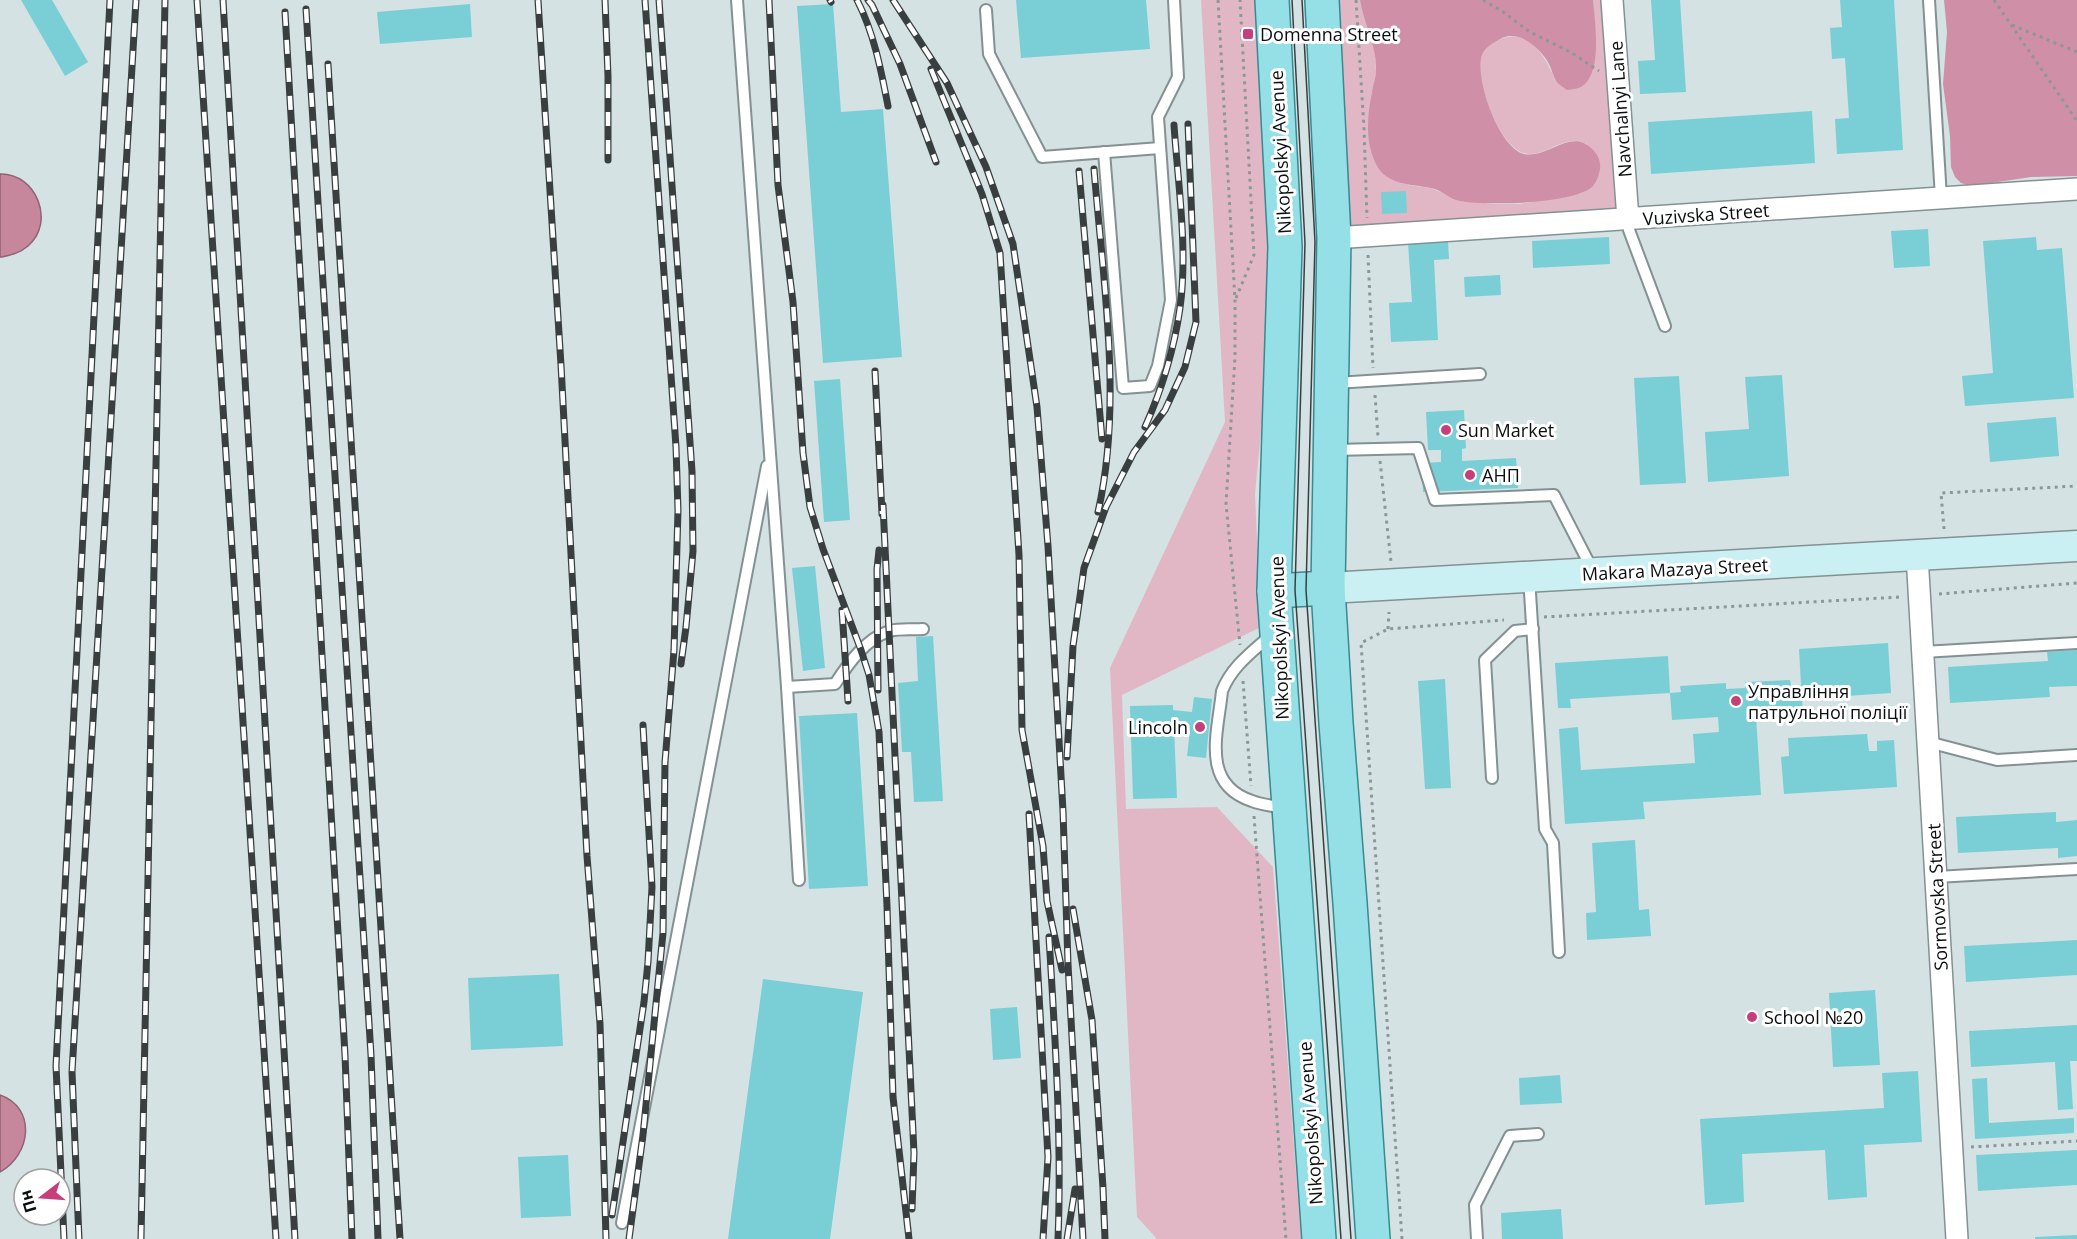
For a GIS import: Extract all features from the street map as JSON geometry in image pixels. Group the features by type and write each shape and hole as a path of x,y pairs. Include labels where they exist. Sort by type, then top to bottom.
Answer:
{"main road":[{"name":"Nikopolskyi Avenue","path":"1272,0 1285,247 1274,591 1319,1239"},
{"path":"1322,0 1334,238 1328,588 1373,1239"},
{"name":"Makara Mazaya Street","path":"1274,591 2077,546"}],"street":[{"name":"Navchalnyi Lane","path":"1612,0 1628,219"},
{"name":"Vuzivska Street","path":"1334,238 2077,189"},
{"name":"Sormovska Street","path":"1917,555 1957,1239"}],"lane":[{"path":"737,0 799,880"},
{"path":"1104,152 1124,388 1150,386 1158,366 1171,300 1158,117 1178,77 1174,0"},
{"path":"1929,0 1941,198"},
{"path":"986,10 989,54 1042,157 1160,148"},
{"path":"1628,219 1629,230 1665,326"},
{"path":"1332,383 1480,374"},
{"path":"1330,450 1418,448 1435,500 1554,495 1594,573"},
{"path":"622,1223 770,451"},
{"path":"1529,577 1545,829 1553,843 1559,952"},
{"path":"1492,778 1485,660 1515,631 1532,624"},
{"path":"787,687 835,684 861,650 878,638 890,631 923,629"},
{"path":"1276,630 1230,674 1222,691 1215,759 1224,781 1232,790 1253,802 1288,809"},
{"path":"1923,652 2077,643"},
{"path":"1928,742 1997,760 2077,755"},
{"path":"1936,877 2077,869"},
{"path":"1477,1239 1475,1205 1510,1136 1538,1134"}],"path":[{"path":"1218,0 1235,300 1226,504 1242,661 1286,1239"},
{"path":"1235,300 1254,255 1240,0"},
{"path":"1356,0 1364,128 1374,380 1391,567"},
{"path":"1483,0 1502,10 1530,32 1572,53 1619,87"},
{"path":"1994,0 2077,121"},
{"path":"2011,25 2077,52"},
{"path":"1945,532 1941,493 2077,486"},
{"path":"1402,1239 1360,643 1388,629 1532,624 2077,583"},
{"path":"1388,629 1389,612"},
{"path":"1952,1148 2077,1141"}],"shaded area":[{"path":"1201,0 1266,0 1279,244 1255,494 1261,627 1122,695 1126,809 1217,807 1273,867 1301,1239 1157,1239 1137,1217 1110,668 1225,422"},
{"path":"1330,0 1360,0 1375,50 1376,72 1368,124 1408,185 1431,188 1461,201 1519,204 1582,193 1587,144 1576,141 1567,142 1534,154 1521,152 1512,146 1496,124 1484,94 1480,66 1482,55 1498,40 1519,37 1528,41 1542,54 1556,82 1596,35 1593,0 1606,0 1621,213 1341,231"},
{"path":"1360,0 1593,0 1596,34 1595,60 1588,80 1581,87 1567,90 1559,84 1541,52 1530,42 1516,37 1502,38 1488,47 1483,52 1480,66 1485,95 1491,111 1506,139 1515,149 1524,154 1533,154 1568,142 1584,143 1594,151 1599,161 1599,173 1593,186 1569,197 1550,200 1472,203 1456,200 1435,189 1400,182 1386,176 1376,164 1370,147 1369,111 1376,76 1376,61"},
{"path":"1944,0 2077,0 2077,176 2031,177 1971,186 1961,183 1955,177 1951,167 1950,136 1943,84 1947,32"},
{"path":"0,174 24,181 32,190 41,212 36,236 28,246 19,252 2,257 0,257"},
{"path":"0,1095 12,1101 20,1110 26,1132 18,1155 0,1172"}],"building":[{"path":"21,0 52,0 88,62 65,76"},
{"path":"1016,0 1146,0 1150,49 1021,58"},
{"path":"1651,0 1680,0 1686,92 1640,94 1638,61 1655,60"},
{"path":"1840,0 1894,0 1903,150 1837,154 1835,119 1849,118 1845,58 1832,59 1830,28 1842,27"},
{"path":"470,4 472,37 380,44 377,12"},
{"path":"833,4 841,112 883,109 902,357 823,363 797,6"},
{"path":"1812,111 1815,163 1651,174 1648,122"},
{"path":"1406,191 1407,213 1382,214 1381,192"},
{"path":"1928,229 1930,266 1894,268 1891,231"},
{"path":"1609,237 1610,264 1533,268 1532,241"},
{"path":"2036,237 2037,250 2062,248 2074,398 1965,406 1962,376 1993,373 1983,241"},
{"path":"1448,241 1449,259 1434,260 1438,340 1391,342 1389,303 1412,302 1408,243"},
{"path":"1500,275 1501,295 1465,297 1464,277"},
{"path":"1782,375 1789,476 1708,482 1705,432 1749,429 1745,377"},
{"path":"1679,376 1686,483 1640,485 1634,378"},
{"path":"840,379 850,520 824,522 814,381"},
{"path":"1464,410 1466,448 1462,449 1462,461 1516,458 1518,488 1423,492 1422,463 1441,462 1441,450 1428,450 1426,412"},
{"path":"2056,417 2059,456 1990,462 1987,423"},
{"path":"815,566 825,668 803,671 792,568"},
{"path":"933,636 943,801 914,802 911,752 902,752 898,683 918,681 916,637"},
{"path":"1888,643 1891,693 1802,699 1803,713 1756,716 1761,795 1643,802 1645,819 1565,824 1559,729 1578,727 1581,770 1695,763 1693,734 1719,732 1718,717 1672,720 1670,693 1681,692 1680,686 1726,683 1726,689 1745,688 1745,682 1790,680 1791,685 1801,685 1799,649"},
{"path":"2077,650 2077,686 2049,687 2050,697 1950,703 1948,667 2048,661 2047,652"},
{"path":"1668,656 1670,693 1570,699 1571,708 1558,708 1555,663"},
{"path":"1445,679 1451,788 1425,789 1418,681"},
{"path":"1194,697 1212,699 1206,758 1187,756 1190,730 1174,728 1177,798 1133,799 1130,706 1173,705 1173,710 1192,712"},
{"path":"857,713 868,886 809,889 799,716"},
{"path":"1867,734 1869,751 1877,751 1877,741 1894,740 1897,787 1784,794 1781,757 1789,756 1788,738"},
{"path":"2056,812 2056,822 2077,820 2077,856 2058,858 2058,848 1958,853 1956,817"},
{"path":"1635,840 1639,910 1649,909 1651,936 1587,940 1586,913 1596,912 1592,843"},
{"path":"2077,940 2077,975 1966,982 1964,946"},
{"path":"559,974 563,1046 471,1050 468,978"},
{"path":"763,979 863,992 830,1239 728,1239"},
{"path":"1875,990 1880,1065 1833,1067 1829,993"},
{"path":"1017,1007 1021,1058 993,1060 990,1009"},
{"path":"2077,1025 2077,1061 2070,1061 2073,1109 2058,1110 2055,1062 1971,1067 1969,1031"},
{"path":"1918,1071 1922,1142 1864,1145 1867,1197 1828,1200 1825,1150 1742,1154 1744,1202 1705,1205 1700,1119 1884,1108 1882,1073"},
{"path":"1560,1075 1562,1103 1520,1105 1519,1078"},
{"path":"1987,1078 1989,1123 2074,1118 2074,1133 1975,1139 1972,1079"},
{"path":"2077,1150 2077,1185 1978,1191 1976,1155"},
{"path":"568,1155 571,1216 521,1218 518,1157"},
{"path":"1561,1209 1563,1239 1502,1239 1501,1213"},
{"path":"2077,1235 2077,1239 2035,1239 2035,1237"}],"tram line":[{"path":"1292,0 1305,243 1295,590 1341,1239"},
{"path":"1302,0 1315,242 1306,590 1351,1239"}],"railway":[{"path":"64,1239 56,1066 110,0"},
{"path":"79,1239 72,1072 136,0"},
{"path":"141,1239 165,0"},
{"path":"197,0 276,1239"},
{"path":"223,0 295,1239"},
{"path":"538,0 561,365 587,856 600,1024 606,1239"},
{"path":"605,0 608,160"},
{"path":"629,1239 643,1135 663,933 665,762 674,650 678,510 676,447 645,0"},
{"path":"659,0 692,471 693,551 681,664"},
{"path":"769,0 778,185 793,302 803,453 810,507 869,675 879,732 893,1097 909,1239"},
{"path":"857,0 880,65 888,106"},
{"path":"868,0 900,64 936,162"},
{"path":"893,0 947,83 986,167 1013,244 1037,407 1048,546 1083,1239"},
{"path":"306,9 371,1055 378,1239"},
{"path":"285,12 345,1055 352,1239"},
{"path":"328,64 400,1239"},
{"path":"931,69 982,194 1000,253 1019,555 1022,730 1043,846 1047,901 1062,970"},
{"path":"1067,757 1073,646 1084,568 1106,507 1134,452 1165,410 1185,367 1196,322 1188,124"},
{"path":"1145,427 1171,354 1180,308 1183,263 1182,217 1174,125"},
{"path":"1094,169 1106,298 1110,385 1105,471 1098,512"},
{"path":"1079,171 1102,439"},
{"path":"875,371 882,514"},
{"path":"883,505 914,1153 912,1209"},
{"path":"878,690 877,569 879,550"},
{"path":"842,610 848,701"},
{"path":"612,1215 648,962 652,887 643,725"},
{"path":"1029,814 1048,1157 1043,1239"},
{"path":"1073,909 1092,1020 1105,1239"},
{"path":"1049,937 1056,1050 1058,1239"},
{"path":"1067,1239 1075,1189"}],"place":[{"name":"Domenna Street","path":"1248,34"},
{"name":"Sun Market","path":"1446,430"},
{"name":"АНП","path":"1470,475"},
{"name":"Управління патрульної поліції","path":"1736,701"},
{"name":"Lincoln","path":"1200,727"},
{"name":"School №20","path":"1752,1017"}]}
